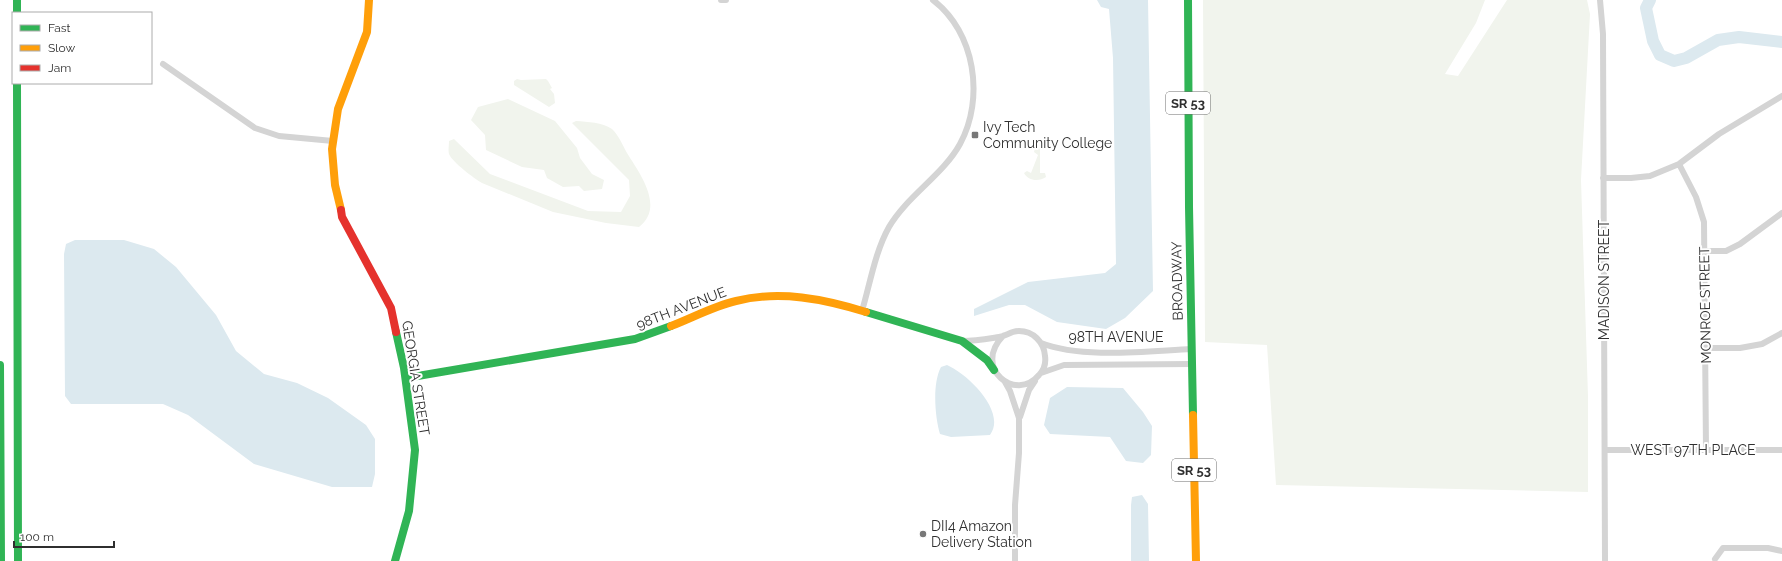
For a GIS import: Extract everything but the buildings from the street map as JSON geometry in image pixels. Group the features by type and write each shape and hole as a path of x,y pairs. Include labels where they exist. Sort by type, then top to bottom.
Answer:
{"main road":[{"path":"17,0 17,12"},
{"name":"GEORGIA STREET","path":"369,0 367,32 338,109 332,149 334,185 342,217 391,308 406,378 415,450 409,511 396,561"},
{"name":"BROADWAY","path":"1188,0 1189,207 1196,561"},
{"path":"17,84 18,561"},
{"name":"98TH AVENUE","path":"406,378 635,339 736,301 757,297 793,296 813,299 862,311 962,341 987,360 994,370"},
{"path":"0,365 1,561"}],"street":[{"path":"721,0 726,0"},
{"path":"862,311 882,243 889,227 921,188 934,177 960,144 969,122 973,106 974,79 970,56 958,29 941,6 933,0"},
{"name":"MADISON STREET","path":"1600,0 1603,34 1605,561"},
{"path":"163,64 255,128 279,136 333,141"},
{"path":"1603,178 1632,178 1650,176 1679,164 1719,134 1782,96"},
{"name":"MONROE STREET","path":"1679,164 1696,197 1704,222 1706,450"},
{"path":"1704,251 1726,251 1740,244 1782,213"},
{"name":"98TH AVENUE","path":"962,341 977,341 1015,332 1028,333 1041,343 1069,352 1129,352 1192,349"},
{"path":"1705,348 1740,348 1762,344 1782,333"},
{"path":"994,370 992,352 996,343 1003,336"},
{"path":"1041,343 1046,358 1042,373"},
{"name":"98TH AVENUE","path":"994,370 1005,382 1021,385 1029,383 1042,373 1064,365 1192,364"},
{"path":"1019,418 1029,390 1036,379"},
{"path":"1005,382 1012,395 1019,418 1019,453 1014,505 1015,561"},
{"name":"WEST 97TH PLACE","path":"1605,450 1782,450"},
{"path":"1715,559 1723,548 1768,548 1782,551"}],"shaded area":[{"path":"1097,0 1148,0 1153,291 1125,318 1106,329 1057,322 1025,305 1009,305 974,316 974,309 1028,282 1105,273 1116,264 1113,58 1109,9 1101,7"},
{"path":"1203,0 1485,0 1476,23 1445,74 1458,76 1507,0 1587,0 1590,14 1581,180 1588,396 1588,492 1276,485 1267,345 1205,342"},
{"path":"517,79 546,79 552,88 550,89 554,94 555,103 549,107 514,85 514,81"},
{"path":"508,99 555,121 577,148 580,158 592,174 604,180 602,189 584,191 579,186 563,187 547,178 544,170 522,167 486,150 485,135 471,120 478,107"},
{"path":"576,121 604,125 612,129 618,137 648,190 650,210 646,219 639,227 606,223 553,212 482,183 459,166 449,154 449,141 454,139 490,174 588,211 621,212 630,196 629,180 572,123"},
{"path":"1040,141 1045,144 1040,147 1040,173 1045,173 1046,177 1040,180 1034,180 1028,178 1024,173 1027,171 1031,173 1038,155 1034,152 1036,144"},
{"path":"75,240 124,240 154,249 176,267 216,315 236,351 264,374 297,383 328,398 366,425 375,439 375,474 372,487 332,487 254,464 188,415 163,404 71,404 65,396 64,254 66,244"},
{"path":"947,365 965,376 983,395 993,416 994,426 990,435 951,437 940,434 937,419 935,391 938,374 941,367"},
{"path":"1067,387 1123,388 1143,412 1152,426 1151,455 1143,463 1126,461 1110,437 1050,434 1044,425 1050,398"},
{"path":"1142,495 1148,504 1149,561 1131,561 1132,497"}],"waterway":[{"path":"1650,0 1646,8 1653,41 1660,55 1674,61 1686,58 1718,40 1739,37 1782,42"}],"traffic: fast":[{"path":"17,0 17,12"},
{"path":"1188,0 1189,207 1193,415"},
{"path":"17,84 18,561"},
{"path":"866,312 962,341 987,360 994,370"},
{"path":"406,378 635,339 671,326"},
{"path":"395,561 409,511 415,450 404,368 396,332"},
{"path":"0,365 1,561"}],"traffic: slow":[{"path":"341,210 335,185 332,149 338,109 367,32 369,0"},
{"path":"671,326 728,303 769,296 785,296 818,300 866,312"},
{"path":"1193,415 1196,561"}],"traffic: jam":[{"path":"341,210 342,217 391,308 396,332"}],"place":[{"name":"Ivy Tech Community College","path":"975,135"},
{"name":"DII4 Amazon Delivery Station","path":"923,534"}]}
